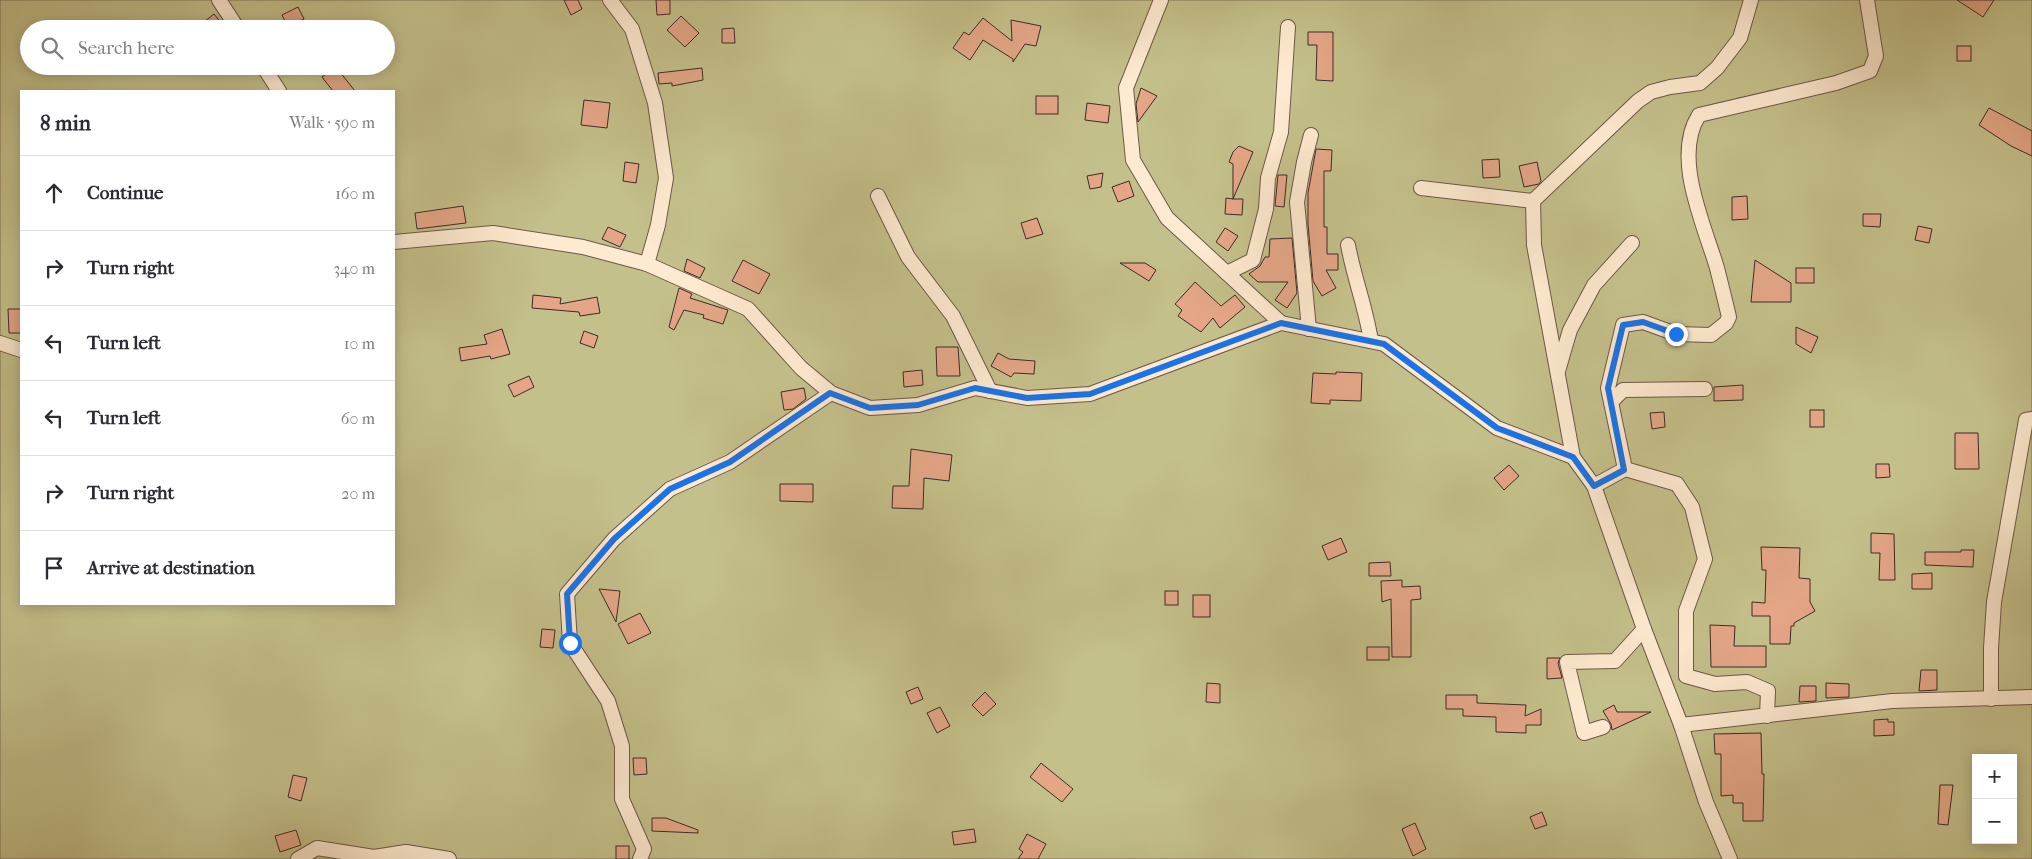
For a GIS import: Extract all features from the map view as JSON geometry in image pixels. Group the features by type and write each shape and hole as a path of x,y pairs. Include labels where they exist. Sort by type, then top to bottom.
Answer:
{"street":[{"path":"219,0 232,20"},
{"path":"610,0 632,29 655,103 666,178 658,225 647,264"},
{"path":"1161,0 1126,88 1133,160 1167,218 1281,323 1384,344 1497,428 1573,457"},
{"path":"1730,859 1706,802 1681,725 1644,629 1594,486 1573,457 1534,245 1533,201 1638,101 1651,92 1700,83 1712,73 1740,38 1751,0"},
{"path":"1624,470 1608,388 1623,325 1643,322 1676,334 1711,336 1726,324 1729,317 1717,268 1692,189 1689,153 1691,127 1699,115 1836,83 1870,70 1876,56 1867,0"},
{"path":"1227,273 1252,260 1266,209 1268,178 1281,132 1288,27"},
{"path":"269,75 278,90"},
{"path":"1309,329 1297,202 1311,135"},
{"path":"1420,188 1533,201"},
{"path":"878,196 908,257 953,316 990,391"},
{"path":"395,242 493,233 583,246 647,264 748,309 801,368 830,393 870,408 918,405 975,388 1027,398 1090,394 1281,323"},
{"path":"1558,374 1570,330 1594,285 1632,243"},
{"path":"1348,245 1352,268 1366,312 1371,342"},
{"path":"0,343 20,350"},
{"path":"1611,402 1622,390 1705,389"},
{"path":"640,859 644,849 622,799 622,746 608,701 570,643 567,594 614,539 670,489 730,462 830,393"},
{"path":"1992,699 1991,648 1994,602 2026,420 2032,419"},
{"path":"1594,486 1624,470 1676,484 1692,507 1705,559 1686,611 1686,676 1715,684 1747,682 1768,691 1767,716"},
{"path":"1603,726 1584,732 1567,662 1615,661 1644,629"},
{"path":"1681,725 1892,701 2032,697"},
{"path":"298,859 317,848 374,857 406,852 449,859"}],"shaded area":[{"path":"0,0 2032,0 2032,859 0,859"}],"building":[{"path":"564,0 578,0 582,9 571,15"},
{"path":"656,0 670,0 670,14 657,15"},
{"path":"1957,0 1994,0 1983,17"},
{"path":"298,7 304,19 284,20 282,15"},
{"path":"214,14 219,20 206,20"},
{"path":"681,16 699,33 685,47 667,30"},
{"path":"983,18 1012,41 1011,20 1041,26 1036,46 1025,44 1013,62 1013,59 983,40 970,60 953,48 964,32 969,35"},
{"path":"734,28 735,43 722,43 722,29"},
{"path":"1308,32 1333,32 1333,81 1316,80 1317,45 1308,45"},
{"path":"1957,46 1971,46 1971,61 1957,61"},
{"path":"702,68 703,80 672,86 672,83 659,84 658,73"},
{"path":"325,75 342,75 354,90 332,90 322,77"},
{"path":"1141,88 1157,96 1138,122 1136,104"},
{"path":"1036,96 1058,96 1058,114 1036,114"},
{"path":"584,100 610,103 607,128 581,125"},
{"path":"1087,103 1110,106 1108,123 1085,120"},
{"path":"1989,108 2032,131 2032,156 2011,146 1979,125"},
{"path":"1239,146 1253,152 1233,199 1233,164 1229,162 1233,152"},
{"path":"1316,149 1332,150 1331,171 1324,171 1324,227 1327,227 1327,254 1338,254 1338,270 1326,270 1336,288 1322,296 1313,281 1308,224 1308,193"},
{"path":"1499,159 1500,177 1483,178 1482,160"},
{"path":"625,162 639,164 636,183 623,181"},
{"path":"1537,162 1541,181 1539,184 1524,187 1519,166"},
{"path":"1103,173 1101,187 1090,189 1087,176"},
{"path":"1278,175 1287,175 1284,207 1275,206"},
{"path":"1129,181 1134,196 1118,202 1112,187"},
{"path":"1747,196 1748,219 1732,220 1732,197"},
{"path":"1226,198 1243,199 1242,215 1225,214"},
{"path":"463,206 466,223 417,229 415,213"},
{"path":"1863,214 1881,214 1880,227 1863,226"},
{"path":"1037,218 1043,234 1026,239 1021,223"},
{"path":"1918,226 1932,229 1929,243 1915,240"},
{"path":"608,227 626,235 620,247 602,239"},
{"path":"1225,228 1238,236 1228,251 1216,242"},
{"path":"1292,238 1297,293 1287,308 1275,300 1288,282 1258,282 1249,274 1260,266 1265,257 1269,257 1270,239"},
{"path":"687,259 705,268 700,278 684,271"},
{"path":"743,260 770,274 759,294 732,281"},
{"path":"1755,260 1791,283 1791,302 1751,302"},
{"path":"1120,263 1145,263 1156,270 1149,281"},
{"path":"1796,268 1814,268 1814,283 1796,283"},
{"path":"1195,282 1221,306 1235,295 1245,307 1220,328 1213,318 1201,332 1178,316 1182,310 1175,304"},
{"path":"679,288 692,294 690,298 728,310 723,324 703,318 704,315 684,310 674,330 669,327"},
{"path":"533,295 561,298 560,304 597,297 600,313 580,316 579,312 532,308"},
{"path":"8,309 20,309 20,333 9,333"},
{"path":"1796,327 1818,337 1811,353 1796,344"},
{"path":"502,329 510,354 491,359 490,356 461,361 459,348 487,344 484,335"},
{"path":"584,331 598,336 594,348 580,343"},
{"path":"936,347 958,347 960,376 937,376"},
{"path":"998,353 1009,359 1035,361 1034,374 1014,373 1011,377 991,366"},
{"path":"922,370 923,385 904,387 903,372"},
{"path":"1336,372 1362,373 1361,401 1330,400 1330,404 1311,403 1313,373 1336,374"},
{"path":"529,376 534,387 514,397 508,385"},
{"path":"1743,385 1743,400 1714,401 1714,387"},
{"path":"804,388 806,399 793,409 784,410 781,392"},
{"path":"1810,410 1824,410 1824,427 1810,427"},
{"path":"1664,412 1665,427 1652,429 1650,413"},
{"path":"1955,433 1978,433 1979,469 1955,469"},
{"path":"911,449 952,455 949,481 924,478 923,509 892,508 893,486 909,486"},
{"path":"1876,464 1889,464 1890,477 1876,478"},
{"path":"1509,465 1519,476 1504,490 1494,478"},
{"path":"780,484 813,484 813,502 780,501"},
{"path":"1871,533 1894,534 1895,580 1879,580 1880,553 1871,553"},
{"path":"1341,538 1347,552 1328,560 1322,546"},
{"path":"1761,547 1800,548 1799,578 1810,579 1810,602 1815,611 1794,623 1794,626 1791,626 1790,644 1770,644 1770,616 1752,616 1752,602 1765,603 1766,570 1762,570"},
{"path":"1961,550 1974,550 1973,567 1925,565 1925,552 1961,552"},
{"path":"1390,562 1391,576 1369,576 1369,563"},
{"path":"1932,573 1932,589 1912,589 1912,574"},
{"path":"1402,580 1402,587 1420,586 1421,599 1411,600 1411,657 1392,657 1391,599 1382,602 1381,581"},
{"path":"599,589 620,591 616,622"},
{"path":"1165,591 1178,591 1178,605 1165,605"},
{"path":"1193,595 1210,595 1210,617 1193,617"},
{"path":"640,613 651,633 628,644 618,624"},
{"path":"1710,625 1735,626 1734,646 1766,646 1766,667 1711,667"},
{"path":"542,629 555,630 553,648 540,647"},
{"path":"1367,647 1389,647 1389,660 1367,660"},
{"path":"1547,658 1560,658 1558,663 1562,678 1547,679"},
{"path":"1921,670 1937,670 1937,690 1919,691"},
{"path":"1207,683 1220,684 1220,703 1206,702"},
{"path":"1826,683 1849,684 1849,697 1826,698"},
{"path":"1800,686 1816,686 1816,701 1799,702"},
{"path":"918,687 923,699 911,704 906,692"},
{"path":"985,692 996,704 983,716 972,705"},
{"path":"1446,695 1477,695 1477,703 1526,705 1525,716 1541,709 1541,725 1526,725 1526,733 1496,732 1496,717 1463,716 1463,709 1446,709"},
{"path":"1614,705 1617,712 1651,712 1612,730 1611,724 1603,711"},
{"path":"940,707 950,726 937,733 927,713"},
{"path":"1888,719 1888,722 1894,722 1894,735 1874,736 1874,720"},
{"path":"1761,733 1762,774 1764,774 1763,821 1743,821 1743,803 1733,803 1733,795 1721,796 1721,754 1715,754 1714,734"},
{"path":"633,758 646,758 647,774 634,775"},
{"path":"1041,763 1073,789 1062,802 1030,777"},
{"path":"293,775 307,778 301,801 288,797"},
{"path":"1940,785 1953,785 1948,825 1938,824"},
{"path":"1542,812 1547,825 1535,829 1530,817"},
{"path":"652,818 666,818 698,830 698,833 652,831"},
{"path":"1415,823 1426,849 1413,856 1402,829"},
{"path":"974,829 976,842 954,845 952,832"},
{"path":"296,830 301,845 280,852 275,836"},
{"path":"1027,834 1046,844 1038,859 1018,859 1023,852 1019,849"},
{"path":"616,846 629,846 629,859 616,859"}],"route":[{"path":"570,643 567,594 614,539 670,489 730,462 830,393 870,408 918,405 975,388 1027,398 1090,394 1281,323 1384,344 1497,428 1573,457 1594,486 1624,470 1608,388 1623,325 1643,322 1676,334"}]}
